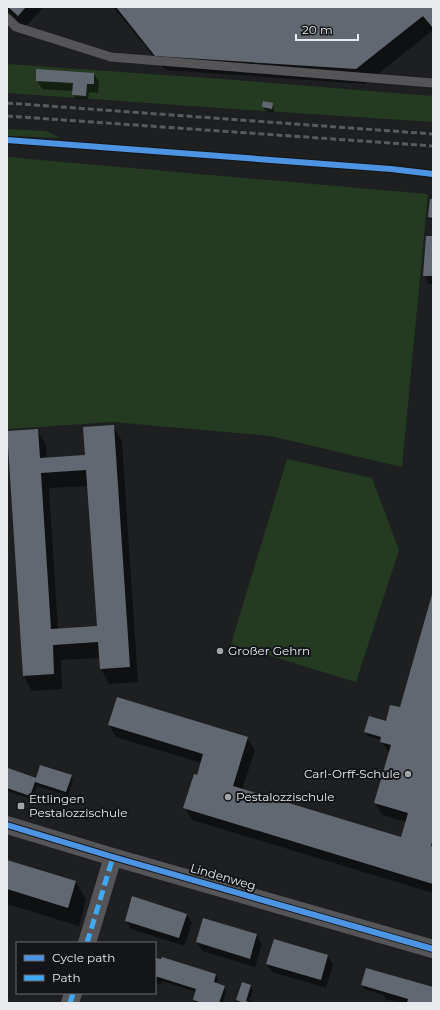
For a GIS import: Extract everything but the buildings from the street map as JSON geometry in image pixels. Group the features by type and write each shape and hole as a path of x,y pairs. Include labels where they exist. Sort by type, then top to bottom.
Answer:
{"street":[{"name":"Lindenweg","path":"7,825 112,857 433,949"},
{"path":"87,942 112,857"}],"lane":[{"path":"7,18 16,27 111,57 433,83"}],"green space":[{"path":"7,64 433,96 433,122 7,93"},
{"path":"7,129 46,131 60,138 7,136"},
{"path":"7,157 428,194 402,467 270,436 113,422 7,429"},
{"path":"287,459 372,478 399,550 356,682 231,644"}],"railway":[{"path":"7,103 433,134"},
{"path":"7,116 433,146"}],"marked path":[{"path":"87,942 113,857"},
{"path":"70,1003 73,994"}],"cycle path":[{"path":"7,140 391,169 433,174"},
{"path":"7,825 433,949"}],"place":[{"name":"Großer Gehrn","path":"220,651"},
{"name":"Carl-Orff-Schule","path":"408,774"},
{"name":"Pestalozzischule","path":"228,797"},
{"name":"Ettlingen Pestalozzischule","path":"21,806"}]}
